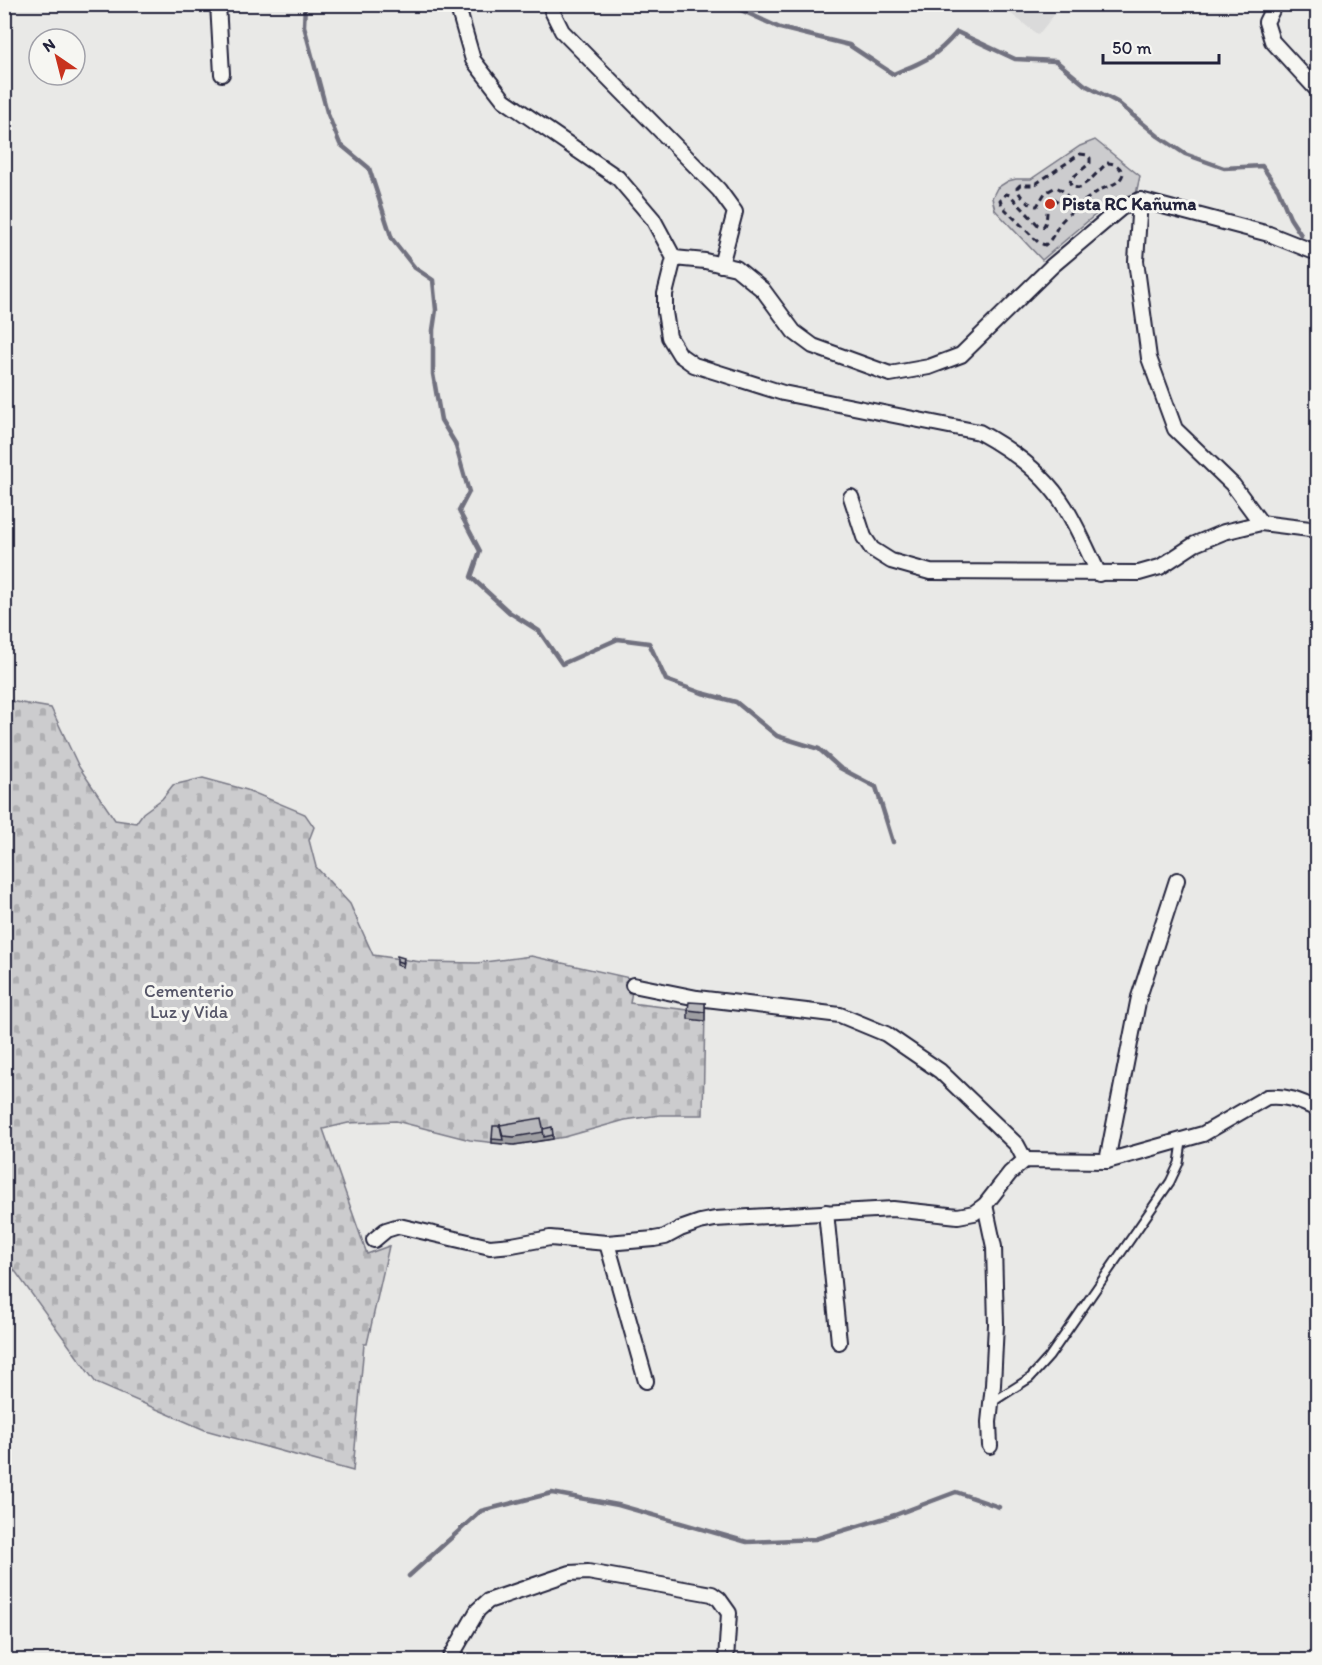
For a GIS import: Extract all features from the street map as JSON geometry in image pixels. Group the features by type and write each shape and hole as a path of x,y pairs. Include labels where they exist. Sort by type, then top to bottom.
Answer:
{"street":[{"path":"218,4 222,75"},
{"path":"457,4 473,60 504,100 618,178 653,219 674,258 665,294 665,312 669,337 680,355 694,365 783,393 979,432 1006,447 1036,472 1064,506 1099,573"},
{"path":"551,4 562,31 719,190 735,212 721,265"},
{"path":"1275,4 1266,22 1272,42 1317,91"},
{"path":"674,258 705,261 736,268 763,290 794,332 813,346 890,374 929,367 961,355 1052,266 1121,208 1140,200 1269,234 1312,251 1317,245"},
{"path":"1140,200 1136,261 1149,358 1175,429 1233,485 1261,523"},
{"path":"850,497 864,537 872,549 891,561 930,572 1139,573 1160,567 1195,544 1224,532 1261,523 1317,530"},
{"path":"1107,1161 1139,997 1177,880"},
{"path":"633,985 697,998 840,1015 886,1034 940,1071 1017,1145 1025,1160"},
{"path":"374,1240 386,1230 399,1226 490,1246 512,1245 550,1238 607,1243 665,1237 680,1229 715,1219 893,1209 958,1216 974,1212 985,1205 1010,1173 1025,1160 1107,1161 1182,1142 1221,1125 1267,1097 1291,1098 1317,1110"},
{"path":"985,1205 994,1247 995,1269 996,1324 989,1422 990,1446"},
{"path":"826,1212 839,1342"},
{"path":"607,1243 646,1381"},
{"path":"449,1660 478,1610 488,1601 570,1573 588,1572 712,1594 729,1612 726,1660"}],"lane":[{"path":"991,1403 1030,1378 1049,1357 1170,1182 1179,1163 1182,1142"}],"path":[{"path":"1080,154 1087,155 1090,163 1071,179 1072,187 1079,188 1107,163 1114,163 1121,169 1123,174 1118,183 1100,190 1080,205 1061,222 1051,240 1045,245 1039,243 1002,206 1000,200 1010,195 1038,225 1043,227 1046,223 1047,205 1050,200 1055,199 1061,204 1066,204 1069,202 1069,197 1056,187 1045,193 1036,206 1031,205 1018,193 1017,188 1020,185 1034,185 1080,154"}],"shaded area":[{"path":"1000,5 1062,5 1038,35"}],"green space":[{"name":"Pista RC Kañuma","path":"1095,140 1140,176 1136,194 1115,198 1042,260 995,210 992,198 997,188 1008,181 1031,179 1080,146"},
{"name":"Cementerio Luz y Vida","path":"4,700 51,708 79,767 115,820 136,823 143,813 162,799 173,785 203,778 247,790 305,814 314,827 309,840 316,867 350,904 373,955 421,962 477,963 531,956 634,979 630,1003 705,1012 703,1115 660,1115 625,1120 565,1137 514,1145 470,1140 396,1121 348,1123 323,1129 367,1254 389,1246 367,1344 364,1344 353,1471 205,1430 96,1383 5,1257"}],"building":[{"path":"397,956 404,958 403,963 397,961"},
{"path":"689,1002 705,1003 705,1012 688,1010"},
{"path":"541,1118 544,1132 514,1137 503,1136 500,1125"},
{"path":"493,1126 500,1126 503,1140 492,1139"},
{"path":"552,1127 553,1135 544,1137 543,1129"}],"waterway":[{"path":"305,4 304,26 327,112 340,144 369,168 392,239 415,268 433,280 436,310 433,330 433,374 441,420 455,443 469,492 459,511 480,551 471,577 509,612 539,631 562,664 618,639 649,643 666,680 736,702 777,736 819,749 840,768 876,787 893,842"},
{"path":"728,4 780,28 849,45 893,74 928,58 942,48 957,32 1015,59 1056,61 1085,85 1117,102 1158,136 1185,154 1224,168 1262,166 1278,189 1290,218 1301,235"},
{"path":"409,1576 481,1511 552,1493 618,1505 747,1542 815,1539 895,1515 956,1492 999,1507"}],"place":[{"name":"Pista RC Kañuma","path":"1050,204"}]}
